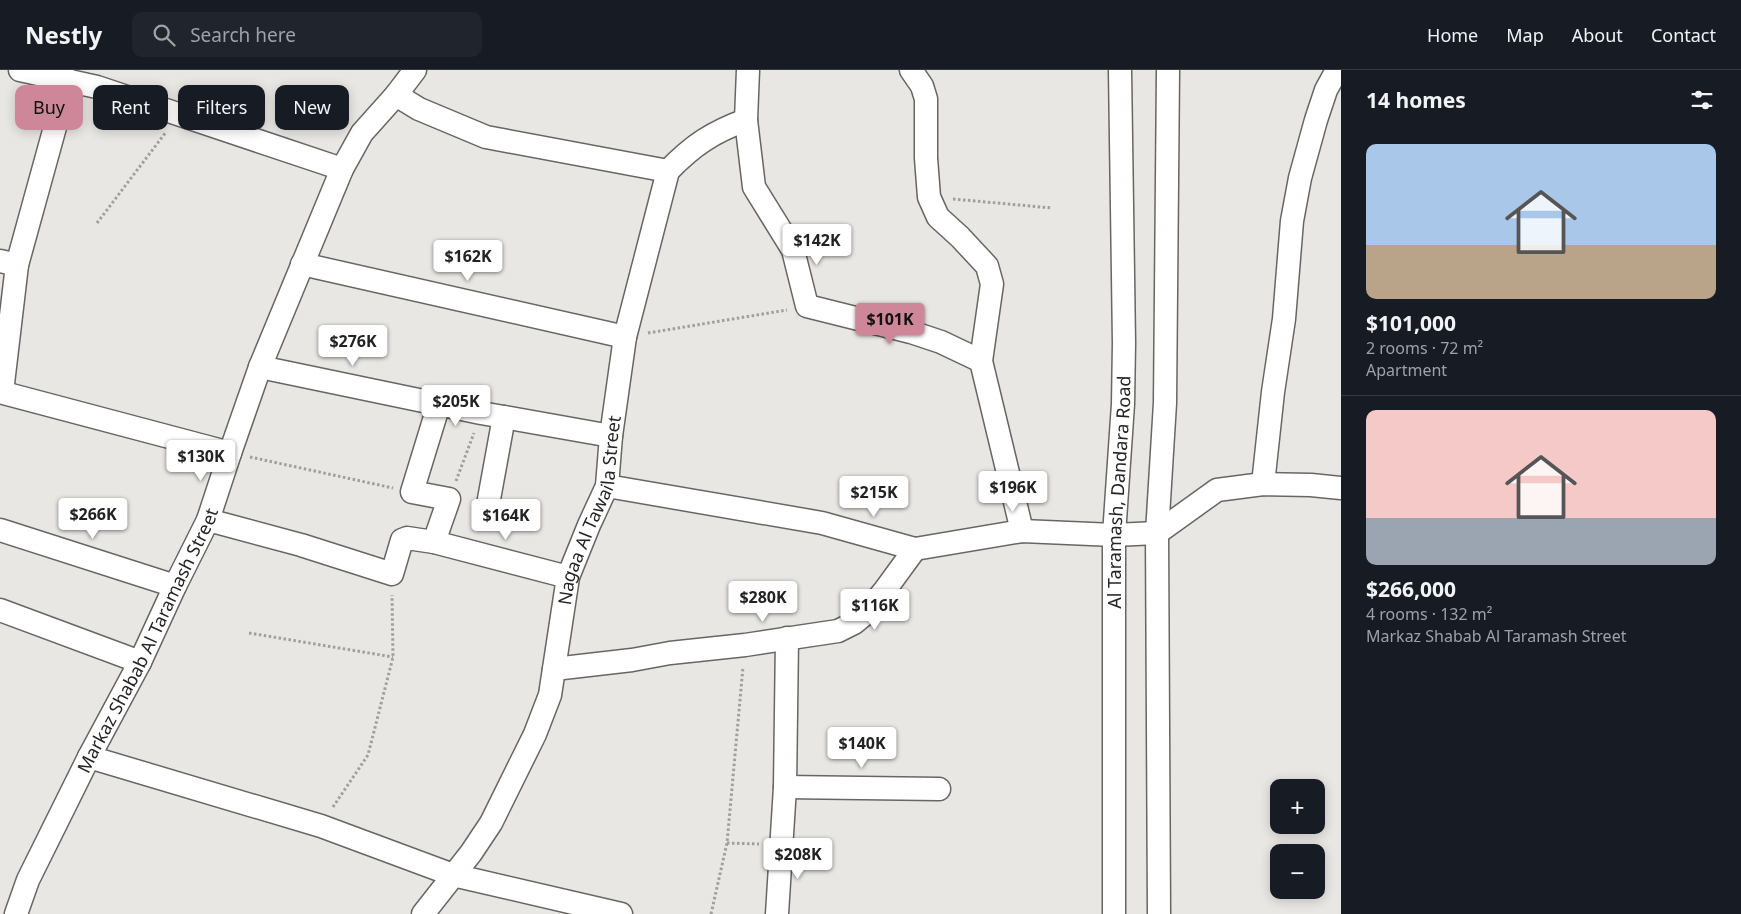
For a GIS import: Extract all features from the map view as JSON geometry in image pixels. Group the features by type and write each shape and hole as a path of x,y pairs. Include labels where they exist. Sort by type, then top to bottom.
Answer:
{"street":[{"path":"20,70 68,80 100,78 178,114"},
{"name":"Markaz Shabab Al Taramash Street","path":"16,914 28,880 89,757 140,662 174,586 208,520 260,367 342,169 362,133 396,95 415,70"},
{"path":"748,70 746,120 754,187 793,250 807,306 912,332 941,342 981,360"},
{"path":"911,70 922,86 926,99 926,158 929,197 938,217 960,236 987,266 990,274 992,284 981,360 1022,530"},
{"name":"Al Taramash, Dandara Road","path":"1114,914 1114,535 1123,404 1124,343 1120,70"},
{"path":"1159,914 1157,533 1165,403 1168,70"},
{"path":"1263,484 1273,392 1284,319 1292,221 1300,178 1316,120 1326,90 1337,70"},
{"path":"68,80 8,263 1,392 230,453"},
{"path":"396,95 419,109 486,138 668,171"},
{"name":"Nagaa Al Tawaila Street","path":"423,914 471,853 496,814 538,726 550,695 568,577 588,525 607,486 611,436 625,337 668,171 684,154 703,139 723,128 746,120"},
{"path":"226,130 342,169"},
{"path":"302,264 625,337"},
{"path":"260,367 481,413 611,436"},
{"path":"434,542 449,500 412,492 439,404"},
{"path":"487,510 504,417"},
{"path":"607,486 822,523 915,549 1022,530 1114,535 1157,533 1217,490 1263,484 1311,484 1341,488"},
{"path":"208,520 392,574 402,540 407,538 434,542 568,577"},
{"path":"0,530 174,586"},
{"path":"554,669 745,645 838,631 854,623 865,614 915,549"},
{"path":"0,610 140,662"},
{"path":"777,914 785,787 787,638"},
{"path":"89,757 321,826 453,875 614,913"},
{"path":"785,787 939,789"}],"path":[{"path":"97,223 178,115"},
{"path":"929,197 1052,208"},
{"path":"625,337 807,306"},
{"path":"449,500 481,413"},
{"path":"230,453 412,492"},
{"path":"321,826 368,755 393,657 392,574"},
{"path":"249,633 393,657"},
{"path":"711,914 727,843 745,645"},
{"path":"727,843 782,844"}]}
